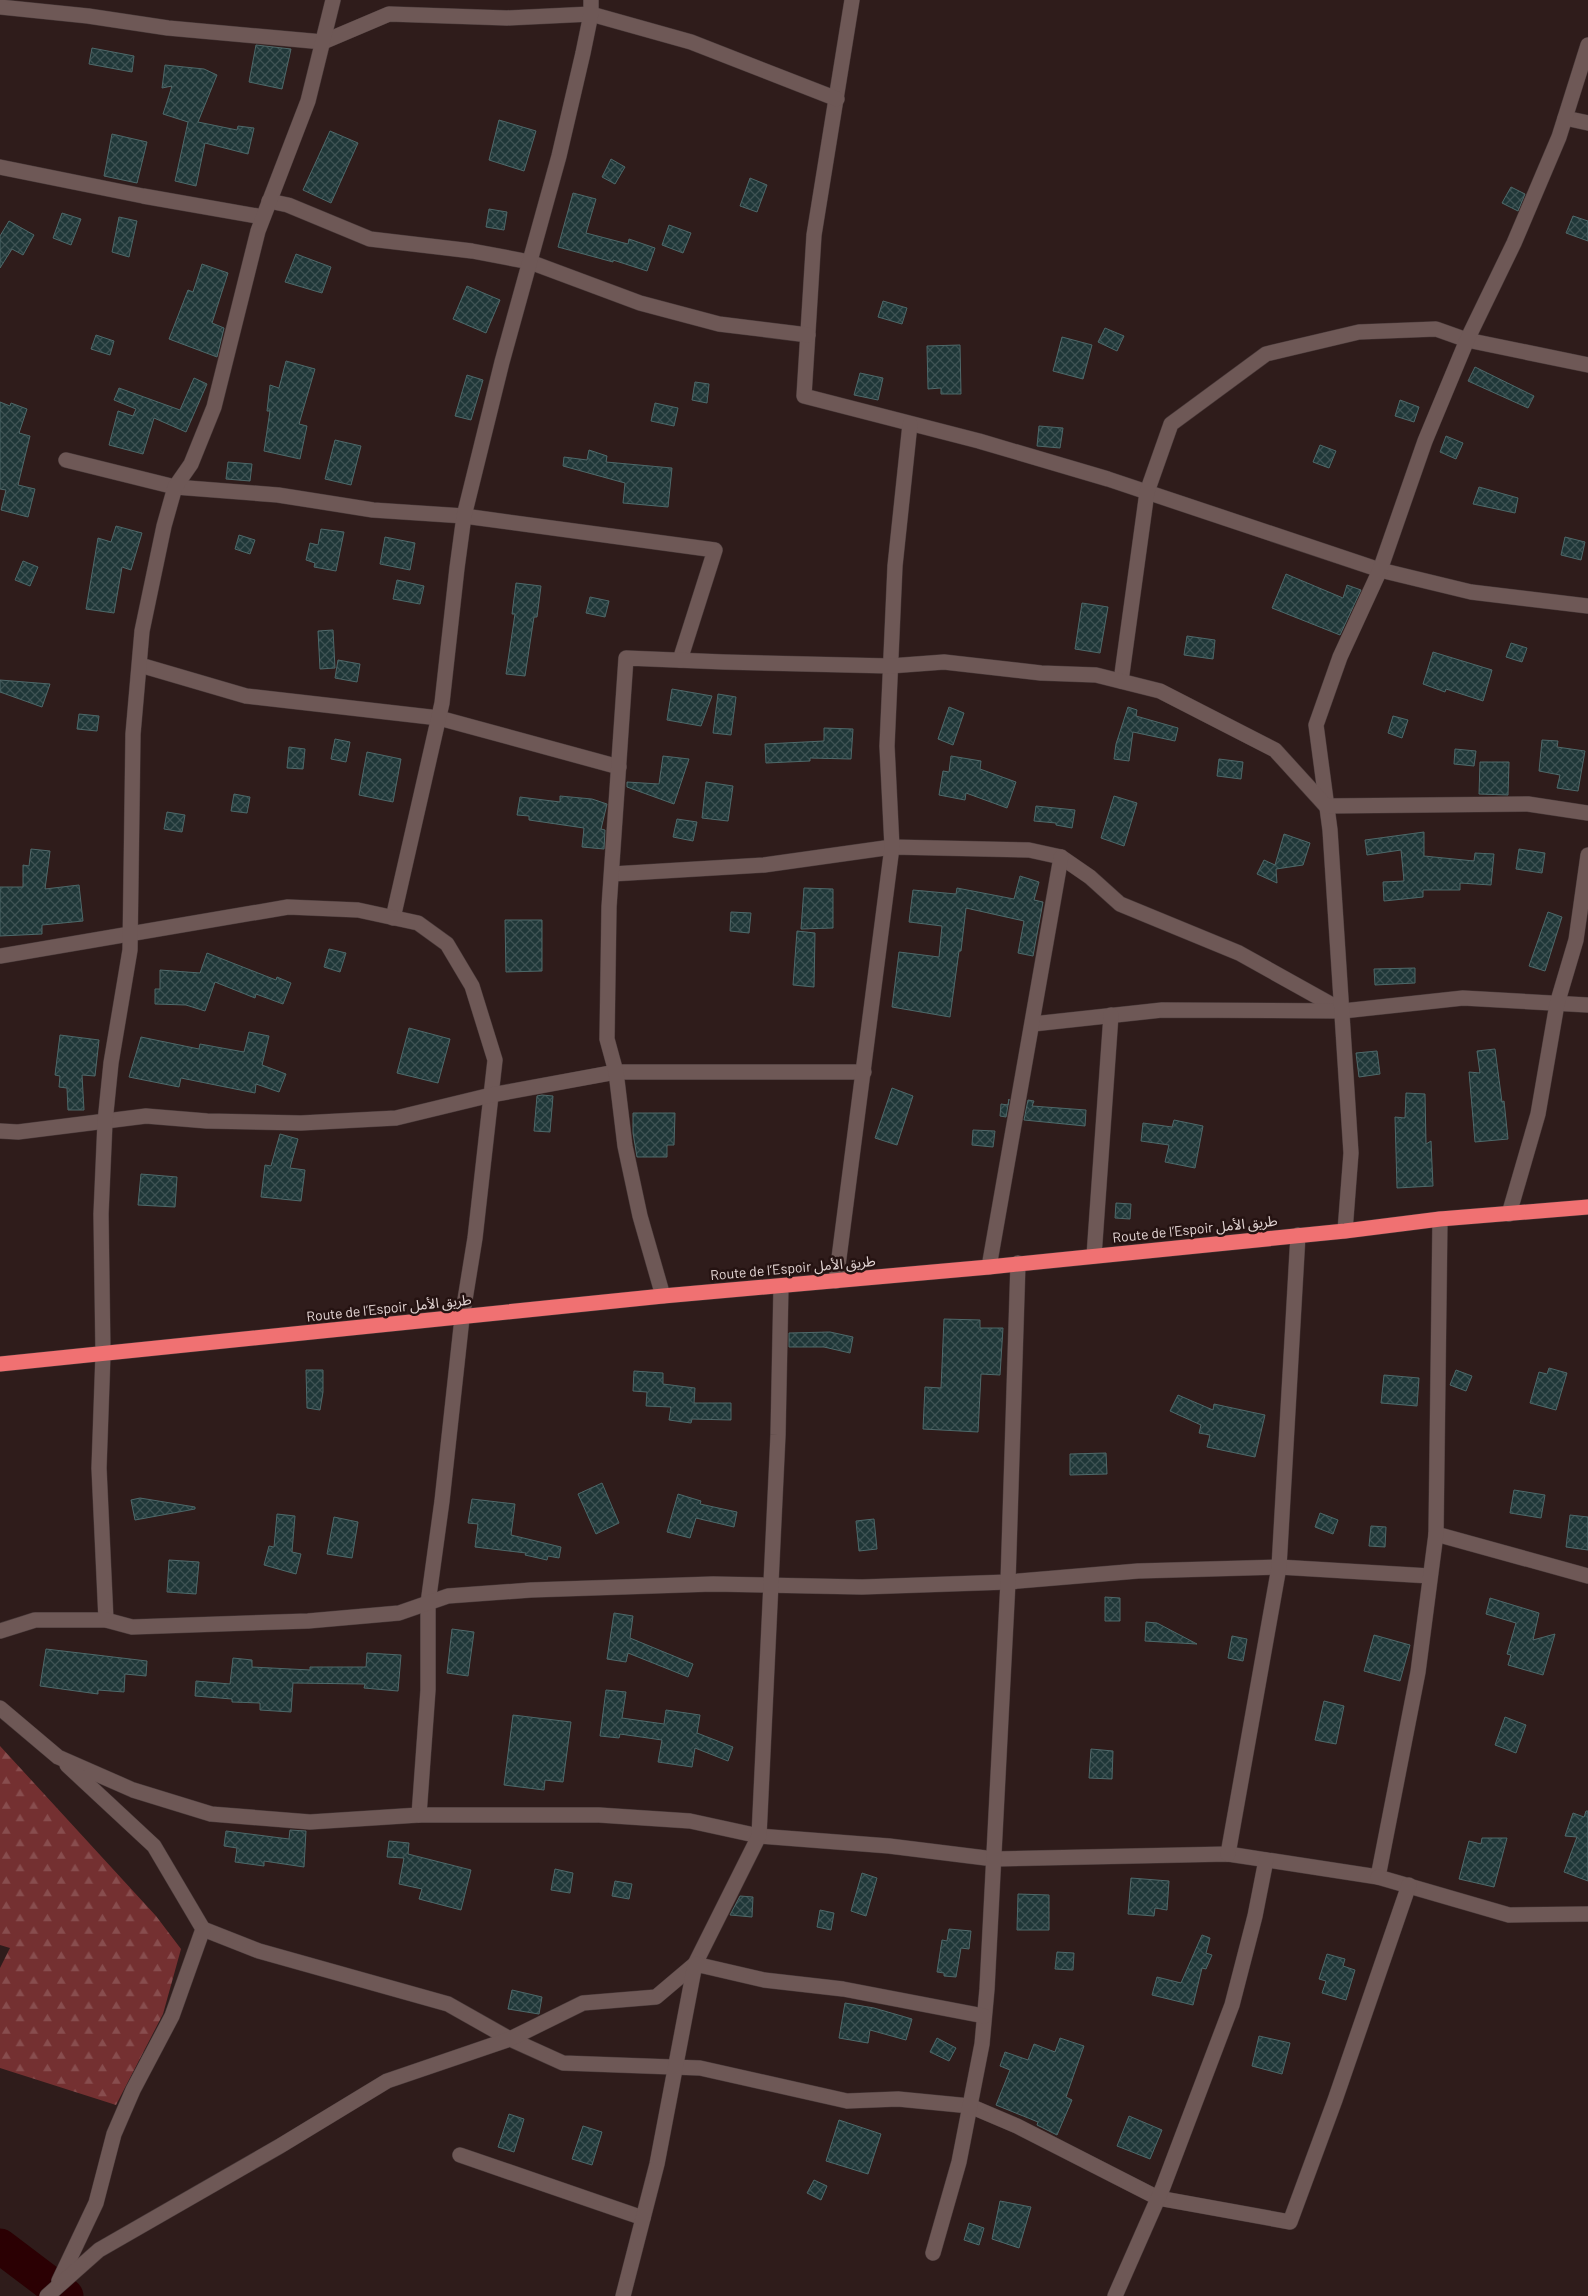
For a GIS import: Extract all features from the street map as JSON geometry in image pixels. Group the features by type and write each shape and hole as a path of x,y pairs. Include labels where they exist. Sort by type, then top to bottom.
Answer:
{"highway":[{"name":"Route de l’Espoir طريق الأمل","path":"0,1364 663,1296 989,1268 1018,1263 1345,1231 1440,1219 1588,1207"}],"street":[{"path":"106,1620 99,1468 103,1354 101,1214 110,1063 130,950 133,734 144,621 164,526 175,487 191,464 214,407 263,217 308,101 333,0"},
{"path":"852,0 814,235 804,396 979,441 1147,492 1380,570 1471,592 1588,606"},
{"path":"0,7 88,16 168,28 323,42 389,14 507,18 591,7 691,42 837,99"},
{"path":"393,918 439,718 464,516 502,362 559,156 591,7"},
{"path":"1345,1231 1351,1154 1343,1011 1330,830 1316,725 1340,657 1380,570 1424,440 1467,340 1514,243 1559,137 1588,45"},
{"path":"1565,118 1588,123"},
{"path":"0,167 143,196 263,217"},
{"path":"269,201 288,205 370,239 472,251 530,262 658,308 719,324 808,335"},
{"path":"1121,681 1147,492 1171,424 1266,354 1359,332 1436,329 1467,340 1588,365"},
{"path":"836,1281 892,847 887,746 890,666 895,566 910,424"},
{"path":"66,460 175,487 278,495 372,510 464,516 715,550 680,660"},
{"path":"663,1296 640,1216 625,1146 616,1072 607,1039 612,874 626,658 890,666 944,662 1041,673 1096,675 1160,691 1275,750 1326,806 1528,804 1588,813"},
{"path":"140,665 246,696 439,718 619,767"},
{"path":"612,874 764,865 892,847 1029,850 1061,857 1090,877 1120,904 1239,953 1343,1011"},
{"path":"1509,1214 1538,1114 1557,1004 1576,940 1588,855"},
{"path":"989,1268 1061,857"},
{"path":"0,956 130,933 193,925 288,907 358,910 418,923 447,944 472,986 495,1060 475,1238 462,1318 442,1501 428,1603 428,1690 419,1815"},
{"path":"1033,1024 1162,1010 1343,1011 1463,998 1588,1005"},
{"path":"1094,1256 1111,1015"},
{"path":"0,1131 18,1132 146,1116 207,1121 301,1123 396,1118 491,1095 616,1072 864,1072"},
{"path":"1378,1877 1418,1672 1436,1534 1440,1219"},
{"path":"1228,1854 1280,1567 1298,1235"},
{"path":"933,2252 959,2162 982,2044 994,1859 1008,1582 1018,1263"},
{"path":"623,2296 657,2164 695,1964 759,1836 778,1435 781,1286"},
{"path":"1436,1534 1588,1576"},
{"path":"0,1630 35,1620 106,1620 132,1627 308,1621 399,1613 448,1596 531,1590 713,1584 862,1587 1008,1582 1138,1571 1280,1567 1430,1576"},
{"path":"0,1708 58,1757 154,1846 203,1929 258,1951 448,2004 510,2039 563,2062 700,2068 848,2100 898,2099 970,2106 1017,2126 1158,2198 1290,2222 1336,2100 1410,1885"},
{"path":"58,1757 133,1790 211,1814 310,1822 419,1815 608,1816 690,1821 759,1836 889,1846 994,1859 1228,1854 1378,1877 1510,1915 1588,1914"},
{"path":"1115,2296 1158,2198 1232,2005 1255,1916 1266,1860"},
{"path":"52,2292 96,2203 114,2134 133,2090 172,2016 203,1929"},
{"path":"695,1964 764,1980 842,1989 984,2016"},
{"path":"52,2292 100,2250 387,2082 510,2039 583,2003 656,1997 695,1964"},
{"path":"460,2155 643,2218"}],"green space":[{"path":"0,1746 156,1916 181,1949 163,2014 116,2105 0,2068 0,1968 10,1948 0,1945"}],"building":[{"path":"256,45 291,49 282,89 249,82"},
{"path":"92,48 134,56 132,72 89,64"},
{"path":"165,65 204,69 217,75 198,122 237,130 238,126 254,128 248,154 205,143 196,186 175,181 188,122 163,114 172,86 162,88"},
{"path":"499,120 536,131 524,171 489,160"},
{"path":"330,131 358,143 331,203 303,190"},
{"path":"112,134 147,142 137,183 104,176"},
{"path":"611,159 625,167 615,184 602,177"},
{"path":"750,178 767,185 757,212 740,206"},
{"path":"1511,187 1525,194 1518,211 1502,203"},
{"path":"573,193 596,199 586,233 628,244 629,239 655,248 647,271 613,260 613,262 558,247"},
{"path":"489,209 507,212 504,230 486,227"},
{"path":"62,213 81,219 71,245 53,238"},
{"path":"1573,216 1588,221 1588,241 1566,233"},
{"path":"119,217 137,221 129,257 112,252"},
{"path":"9,221 34,235 23,255 12,249 0,268 0,236"},
{"path":"669,225 691,233 683,253 662,245"},
{"path":"296,254 331,267 322,293 285,282"},
{"path":"202,264 228,273 212,323 224,328 217,357 169,339 188,290 193,292"},
{"path":"467,286 500,300 486,333 453,319"},
{"path":"883,301 907,308 902,324 878,317"},
{"path":"1105,328 1124,336 1117,351 1098,342"},
{"path":"96,335 114,341 110,355 91,349"},
{"path":"1062,337 1092,345 1083,379 1053,371"},
{"path":"960,345 961,394 941,394 941,388 928,389 927,346"},
{"path":"286,361 315,369 299,424 307,426 300,459 264,451 270,411 267,411 270,385 279,388"},
{"path":"1475,367 1534,396 1528,408 1468,381"},
{"path":"860,373 883,378 878,400 854,395"},
{"path":"467,375 483,380 471,420 455,416"},
{"path":"194,378 207,384 186,432 154,418 143,454 109,445 118,411 133,416 136,409 114,400 119,388 180,410"},
{"path":"695,382 709,384 707,403 692,400"},
{"path":"1400,400 1419,407 1414,422 1395,416"},
{"path":"0,402 10,406 11,403 27,409 19,433 30,436 18,485 35,489 28,517 1,510 6,490 0,489"},
{"path":"655,403 678,408 674,426 651,421"},
{"path":"1039,426 1063,428 1060,448 1037,446"},
{"path":"1446,436 1463,443 1456,459 1440,452"},
{"path":"335,440 361,446 351,485 325,479"},
{"path":"1320,445 1336,451 1329,468 1313,462"},
{"path":"589,450 607,456 606,462 672,468 668,507 623,503 625,483 563,466 564,457 587,460"},
{"path":"228,462 252,464 250,481 226,479"},
{"path":"1479,487 1518,498 1515,513 1473,504"},
{"path":"116,526 142,533 131,570 122,567 114,613 86,609 98,538 111,542"},
{"path":"321,529 344,532 336,571 314,567 315,563 306,560 310,543 318,545"},
{"path":"239,535 255,540 250,554 235,549"},
{"path":"385,537 415,543 410,570 380,564"},
{"path":"1565,537 1585,542 1581,560 1561,555"},
{"path":"23,561 38,567 30,586 15,580"},
{"path":"1286,574 1343,598 1347,585 1361,590 1340,635 1272,608"},
{"path":"397,580 424,586 420,604 393,599"},
{"path":"516,583 541,586 525,676 506,674 515,614 512,614"},
{"path":"590,597 609,601 605,617 586,613"},
{"path":"1082,603 1108,607 1100,653 1075,649"},
{"path":"333,630 335,668 320,669 318,631"},
{"path":"1187,636 1215,640 1213,659 1184,655"},
{"path":"1511,643 1527,648 1522,662 1506,657"},
{"path":"1433,652 1492,670 1483,701 1446,689 1445,692 1423,684"},
{"path":"338,660 360,664 357,682 335,678"},
{"path":"0,680 50,684 42,707 0,692"},
{"path":"672,689 712,696 701,726 667,720"},
{"path":"718,694 736,697 731,735 713,733"},
{"path":"949,707 964,713 953,745 938,739"},
{"path":"1128,707 1137,710 1136,716 1178,728 1175,741 1133,732 1129,761 1114,759 1116,744"},
{"path":"79,714 99,716 97,731 77,729"},
{"path":"1393,716 1408,720 1402,738 1388,733"},
{"path":"824,728 853,729 851,759 810,758 810,761 766,763 765,744 824,741"},
{"path":"335,739 350,742 346,762 331,759"},
{"path":"1542,740 1558,741 1557,747 1585,751 1578,791 1557,788 1560,775 1539,771"},
{"path":"289,747 305,749 303,769 287,768"},
{"path":"1455,749 1476,751 1474,766 1454,764"},
{"path":"367,752 401,759 393,802 359,795"},
{"path":"663,756 689,759 674,804 627,787 627,782 659,784"},
{"path":"951,756 981,761 980,769 1016,782 1007,808 966,793 965,800 939,795 943,771 949,772"},
{"path":"1219,759 1243,762 1241,779 1217,776"},
{"path":"1480,762 1509,762 1508,795 1479,794"},
{"path":"706,782 733,786 728,821 702,818"},
{"path":"234,794 250,797 247,813 231,811"},
{"path":"560,796 592,799 607,804 601,829 605,830 604,849 582,847 584,828 529,820 529,816 517,815 520,797 560,802"},
{"path":"1114,796 1137,803 1124,846 1101,838"},
{"path":"1036,806 1075,810 1072,828 1056,825 1056,823 1034,821"},
{"path":"167,812 185,815 182,832 164,829"},
{"path":"677,819 697,822 693,841 673,837"},
{"path":"1424,832 1424,856 1474,861 1475,853 1494,854 1491,885 1460,883 1460,890 1423,890 1423,897 1384,901 1383,882 1404,881 1401,850 1367,855 1365,840"},
{"path":"1284,834 1310,843 1303,865 1276,869 1277,883 1257,874 1264,860 1275,865"},
{"path":"31,849 50,851 45,889 79,885 83,921 42,925 42,934 0,936 0,887 23,887 23,865 29,866"},
{"path":"1519,849 1545,853 1542,873 1516,869"},
{"path":"1020,876 1039,882 1034,900 1043,902 1033,956 1018,953 1024,921 966,908 950,1017 892,1007 899,952 939,957 942,926 909,922 913,890 956,894 957,888 1014,899"},
{"path":"804,888 833,889 833,928 801,929"},
{"path":"731,912 751,913 749,933 730,931"},
{"path":"1548,912 1562,917 1545,971 1529,966"},
{"path":"505,920 542,920 542,971 506,972"},
{"path":"797,931 815,933 814,987 793,985"},
{"path":"329,949 346,953 340,972 324,967"},
{"path":"207,953 276,980 277,977 291,983 283,1004 256,994 255,998 215,982 205,1011 186,1005 155,1004 155,989 160,989 160,970 200,973"},
{"path":"1415,968 1415,983 1375,985 1374,969"},
{"path":"409,1028 450,1039 438,1083 397,1073"},
{"path":"249,1032 269,1036 262,1065 286,1074 279,1092 256,1084 255,1093 181,1078 179,1087 129,1077 141,1037 199,1049 200,1044 244,1052"},
{"path":"60,1035 99,1040 95,1076 82,1075 84,1110 68,1110 67,1088 59,1087 60,1076 55,1075"},
{"path":"1495,1049 1508,1139 1475,1142 1469,1072 1480,1073 1477,1051"},
{"path":"1377,1051 1380,1074 1359,1077 1356,1053"},
{"path":"892,1088 913,1096 897,1145 875,1138"},
{"path":"1406,1093 1425,1094 1426,1144 1431,1141 1433,1186 1397,1188 1395,1117 1405,1118"},
{"path":"537,1096 553,1096 550,1132 534,1131"},
{"path":"1028,1100 1034,1101 1032,1106 1086,1110 1085,1126 1024,1120"},
{"path":"1001,1104 1008,1105 1006,1117 1000,1116"},
{"path":"633,1113 675,1113 674,1145 667,1145 667,1157 637,1157 633,1133"},
{"path":"1174,1120 1203,1126 1195,1168 1165,1162 1169,1145 1141,1141 1143,1123 1172,1127"},
{"path":"973,1130 995,1131 993,1147 972,1145"},
{"path":"280,1134 298,1139 290,1168 305,1170 301,1201 261,1197 265,1165 271,1166"},
{"path":"141,1174 177,1177 175,1207 138,1205"},
{"path":"1116,1203 1131,1204 1130,1219 1115,1218"},
{"path":"944,1319 980,1320 980,1328 1003,1328 1000,1375 981,1374 978,1432 923,1429 925,1387 941,1388"},
{"path":"830,1332 853,1337 850,1353 824,1347 789,1347 789,1333"},
{"path":"1549,1368 1567,1373 1556,1410 1530,1403 1539,1372 1547,1374"},
{"path":"306,1370 323,1370 323,1392 320,1410 307,1408"},
{"path":"1456,1370 1472,1376 1466,1391 1450,1385"},
{"path":"634,1371 663,1373 663,1384 695,1388 694,1403 731,1403 731,1420 692,1419 691,1423 669,1420 671,1407 646,1406 647,1392 633,1391"},
{"path":"1384,1375 1419,1378 1417,1406 1381,1403"},
{"path":"1178,1395 1213,1410 1214,1404 1265,1415 1255,1457 1207,1447 1210,1435 1199,1433 1201,1425 1170,1411"},
{"path":"1106,1453 1107,1474 1070,1475 1070,1454"},
{"path":"602,1483 619,1523 596,1534 578,1494"},
{"path":"1514,1490 1545,1495 1541,1518 1510,1513"},
{"path":"678,1494 701,1501 700,1504 737,1512 734,1527 696,1518 690,1538 667,1532"},
{"path":"140,1498 195,1507 195,1509 135,1520 131,1500"},
{"path":"472,1499 515,1504 511,1535 561,1547 559,1558 548,1556 547,1560 525,1555 526,1553 475,1547 478,1524 468,1523"},
{"path":"1320,1513 1338,1520 1333,1534 1315,1527"},
{"path":"277,1514 295,1516 292,1552 301,1554 296,1574 264,1565 269,1546 274,1547"},
{"path":"1570,1515 1588,1517 1588,1550 1566,1547"},
{"path":"334,1517 358,1522 352,1558 327,1554"},
{"path":"874,1519 877,1549 859,1551 856,1521"},
{"path":"1371,1526 1386,1527 1385,1547 1369,1546"},
{"path":"169,1560 199,1562 196,1594 167,1592"},
{"path":"1105,1597 1120,1598 1120,1621 1105,1621"},
{"path":"1490,1598 1539,1613 1533,1640 1555,1634 1543,1675 1508,1665 1511,1655 1507,1654 1516,1623 1486,1614"},
{"path":"614,1613 633,1616 630,1638 693,1664 688,1677 628,1653 626,1662 607,1659"},
{"path":"1146,1622 1157,1623 1197,1644 1145,1641"},
{"path":"452,1629 474,1632 468,1676 447,1673"},
{"path":"1374,1635 1410,1645 1400,1681 1364,1671"},
{"path":"1232,1636 1247,1639 1243,1661 1228,1658"},
{"path":"46,1649 147,1661 146,1676 125,1674 124,1692 98,1690 98,1694 40,1686"},
{"path":"367,1653 401,1655 398,1691 364,1688 365,1684 293,1683 291,1712 260,1710 260,1703 232,1702 232,1699 195,1696 196,1681 230,1684 233,1658 252,1660 252,1667 310,1670 310,1667 366,1667"},
{"path":"606,1690 626,1692 622,1718 664,1724 666,1710 700,1715 697,1733 733,1747 728,1761 695,1748 692,1767 658,1762 662,1740 620,1734 619,1738 600,1736"},
{"path":"1324,1701 1344,1706 1336,1744 1315,1740"},
{"path":"513,1715 571,1722 563,1782 545,1780 544,1790 504,1785"},
{"path":"1505,1717 1526,1725 1516,1753 1495,1745"},
{"path":"1091,1749 1113,1751 1112,1779 1089,1778"},
{"path":"1586,1811 1588,1811 1588,1881 1564,1872 1577,1837 1565,1836 1573,1813 1584,1817"},
{"path":"290,1830 306,1831 304,1867 264,1861 264,1866 235,1862 237,1848 224,1846 226,1831 289,1839"},
{"path":"1482,1838 1507,1838 1494,1887 1459,1879 1469,1841 1481,1844"},
{"path":"389,1841 409,1843 408,1854 471,1870 461,1910 419,1899 422,1889 399,1884 404,1858 387,1857"},
{"path":"555,1869 573,1873 570,1893 551,1890"},
{"path":"862,1873 877,1878 866,1916 851,1911"},
{"path":"1131,1878 1169,1881 1167,1910 1155,1908 1154,1916 1128,1914"},
{"path":"615,1881 632,1884 629,1899 612,1896"},
{"path":"1018,1894 1049,1895 1049,1930 1017,1930"},
{"path":"740,1896 753,1897 752,1917 730,1915"},
{"path":"820,1910 834,1913 831,1930 817,1927"},
{"path":"949,1929 971,1931 969,1949 961,1948 956,1977 944,1976 944,1973 937,1972 942,1940 947,1941"},
{"path":"1202,1935 1210,1938 1206,1953 1212,1955 1206,1969 1202,1968 1193,2005 1152,1995 1157,1977 1181,1983"},
{"path":"1057,1952 1074,1953 1073,1970 1055,1969"},
{"path":"1327,1954 1345,1959 1343,1966 1355,1970 1346,2000 1322,1993 1326,1981 1319,1979"},
{"path":"512,1990 542,1997 539,2014 508,2009"},
{"path":"845,2003 874,2008 912,2019 906,2040 870,2030 868,2043 839,2038"},
{"path":"1259,2036 1290,2043 1282,2074 1252,2066"},
{"path":"937,2038 956,2048 949,2061 930,2052"},
{"path":"1060,2038 1084,2046 1066,2097 1072,2100 1057,2135 1037,2125 1038,2122 996,2105 1010,2070 1000,2066 1005,2052 1028,2060 1034,2044 1055,2052"},
{"path":"509,2114 524,2119 514,2152 498,2147"},
{"path":"1129,2116 1162,2130 1150,2159 1117,2146"},
{"path":"839,2120 881,2134 868,2174 826,2161"},
{"path":"583,2126 602,2132 592,2165 572,2159"},
{"path":"814,2180 827,2186 821,2200 807,2193"},
{"path":"1000,2201 1031,2207 1019,2248 992,2239"},
{"path":"969,2223 984,2228 979,2245 964,2240"}],"waterway":[{"path":"0,2246 66,2296"}]}
